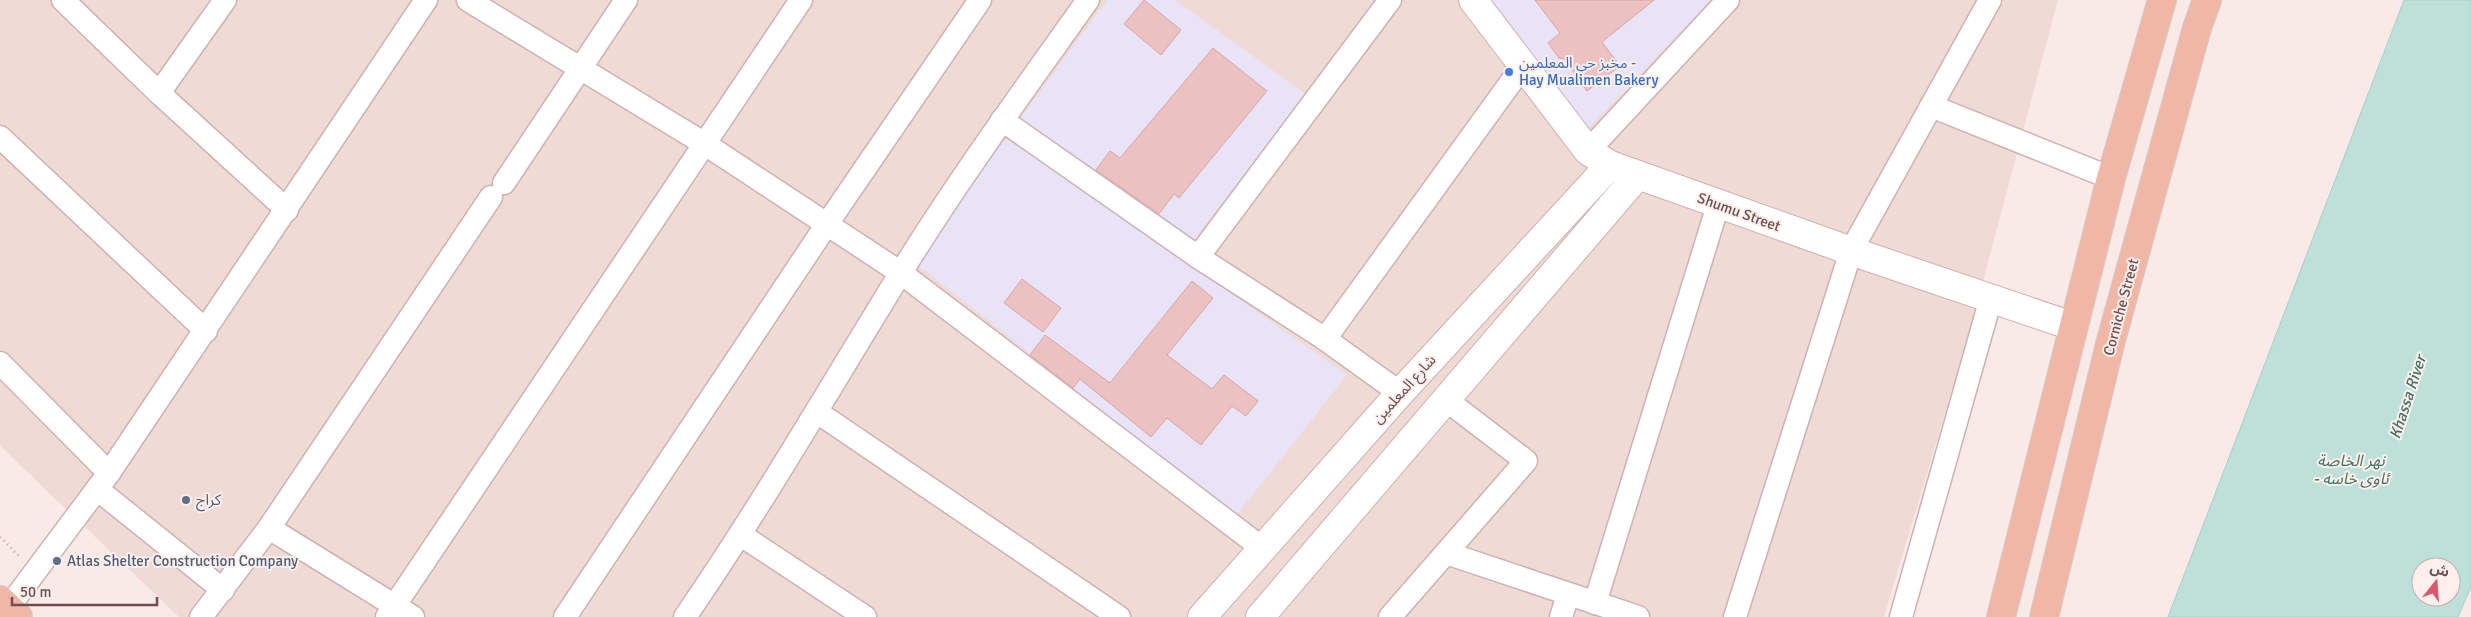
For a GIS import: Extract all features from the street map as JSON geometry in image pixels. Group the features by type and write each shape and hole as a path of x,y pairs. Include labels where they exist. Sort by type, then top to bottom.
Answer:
{"main road":[{"path":"2001,617 2072,326 2111,178 2162,0"},
{"name":"Corniche Street","path":"2044,617 2110,344 2196,28 2207,0"}],"street":[{"path":"63,0 159,93 287,210"},
{"path":"159,93 225,0"},
{"path":"9,608 103,481 206,331 426,0"},
{"path":"468,0 705,144 901,273 1262,548"},
{"path":"201,617 269,528 497,190 582,68 626,0"},
{"path":"269,528 398,613 801,0"},
{"path":"565,617 827,224 980,0"},
{"path":"685,617 741,535 901,273 1002,120 1088,0"},
{"path":"1198,257 1390,0"},
{"path":"1472,0 1522,67 1599,158 1728,0"},
{"path":"1735,617 1851,251 1990,0"},
{"path":"1325,339 1522,67"},
{"path":"1931,106 2111,178"},
{"path":"1002,120 1198,257 1325,339 1400,393"},
{"path":"0,137 206,331"},
{"name":"Shumu Street","path":"1599,158 1718,205 2072,326"},
{"name":"شارع المعلمين","path":"1202,617 1400,393 1599,158"},
{"path":"1260,617 1638,175"},
{"path":"1595,604 1718,205"},
{"path":"1901,617 1991,298"},
{"path":"0,363 103,481 223,590"},
{"path":"1390,617 1526,461 1445,399"},
{"path":"817,412 1119,617"},
{"path":"741,535 861,616"},
{"path":"1446,553 1638,617"},
{"path":"1562,617 1568,595"}],"path":[{"path":"0,537 35,571"}],"shaded area":[{"path":"0,0 2058,0 1970,330 1884,617 179,617 0,446"},
{"path":"1107,0 1175,0 1307,95 1191,243 1019,120"},
{"path":"1487,0 1711,0 1586,131"},
{"path":"1005,134 1347,375 1236,516 914,262"}],"water":[{"name":"نهر الخاصة - ئاوی خاسە","path":"2404,0 2471,0 2471,587 2458,617 2168,617"}],"building":[{"path":"1144,0 1181,30 1161,55 1124,24"},
{"path":"1535,0 1654,0 1602,42 1620,66 1587,91 1564,59 1559,58 1548,43 1560,33"},
{"path":"1213,48 1267,91 1179,198 1174,194 1159,214 1096,170 1110,151 1120,158"},
{"path":"1022,279 1061,308 1043,332 1004,303"},
{"path":"1192,281 1213,298 1167,355 1212,389 1224,375 1258,401 1246,416 1232,406 1201,445 1167,418 1151,437 1080,379 1073,388 1030,355 1045,335 1110,383"}],"place":[{"name":"مخبز حي المعلمين - Hay Mualimen Bakery","path":"1509,72"},
{"name":"كراج","path":"186,500"},
{"name":"Atlas Shelter Construction Company","path":"57,561"}],"water label":[{"name":"Khassa River","path":"2407,397"}]}
